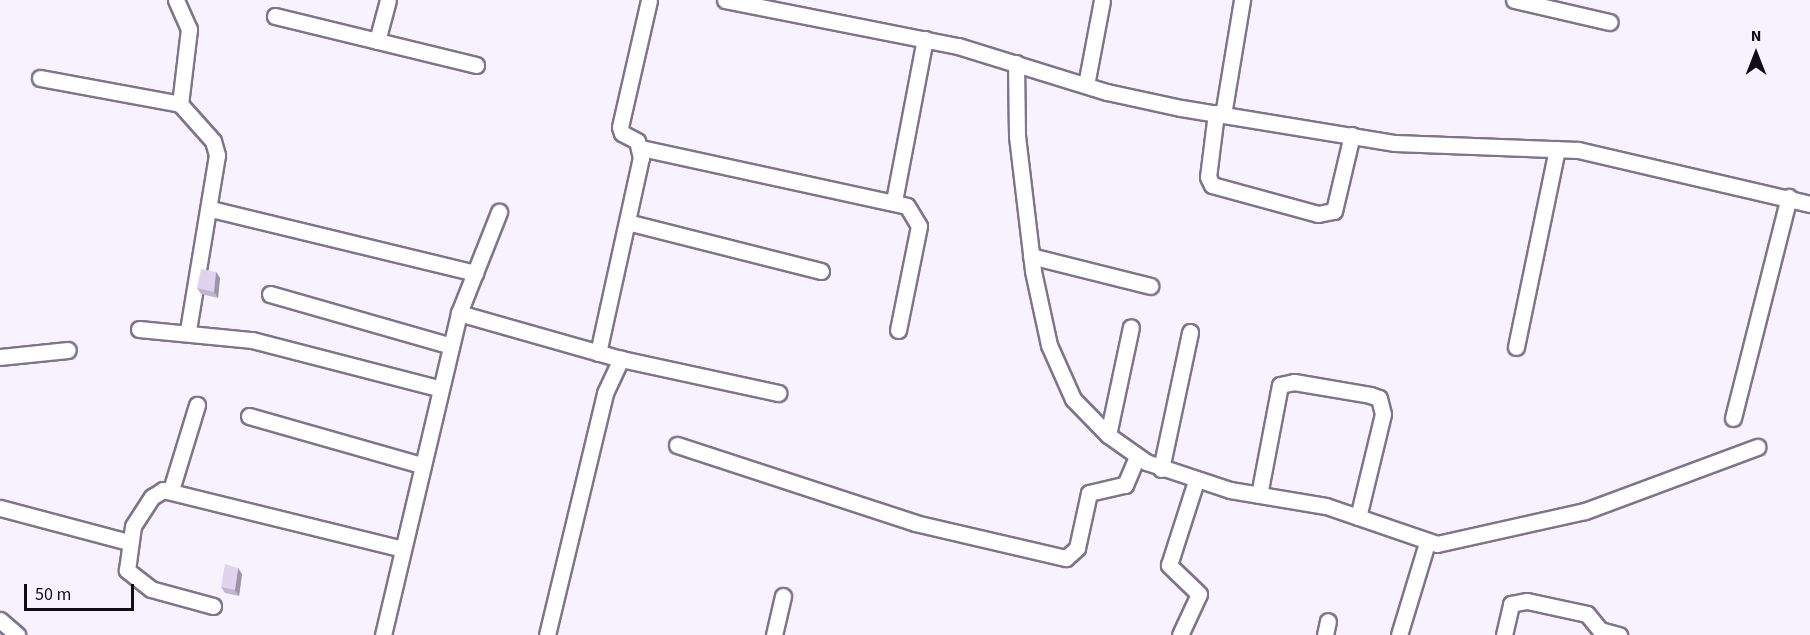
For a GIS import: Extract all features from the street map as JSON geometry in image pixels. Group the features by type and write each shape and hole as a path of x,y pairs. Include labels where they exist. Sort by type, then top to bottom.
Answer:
{"street":[{"path":"176,0 189,29 180,104"},
{"path":"377,41 388,0"},
{"path":"649,0 620,127 641,148 894,201 907,206 919,226 898,330"},
{"path":"725,0 925,39 1016,63 1086,85 1220,114 1421,145 1557,149 1660,165 1810,204"},
{"path":"1086,85 1102,0"},
{"path":"1242,0 1208,177 1212,185 1318,214 1334,211 1352,135"},
{"path":"1514,0 1609,22"},
{"path":"275,16 476,65"},
{"path":"894,201 925,39"},
{"path":"1016,63 1017,136 1039,314 1060,372 1073,399 1108,435 1137,456 1161,469 1196,481 1259,495 1326,506 1427,543 1585,512 1756,447"},
{"path":"40,78 180,104 213,141 217,155 211,209 188,330"},
{"path":"598,353 641,148"},
{"path":"1516,347 1557,149"},
{"path":"1733,418 1789,197"},
{"path":"211,209 475,273"},
{"path":"383,635 400,548 459,313 498,212"},
{"path":"627,222 821,271"},
{"path":"1031,256 1150,286"},
{"path":"270,294 451,346"},
{"path":"459,313 621,359 778,393"},
{"path":"1108,435 1131,327"},
{"path":"139,329 188,330 252,340 441,389"},
{"path":"1161,469 1190,332"},
{"path":"0,357 68,350"},
{"path":"547,635 605,393 621,359"},
{"path":"1259,495 1280,385 1294,382 1370,395 1379,398 1383,414 1358,518"},
{"path":"171,490 197,405"},
{"path":"249,416 422,465"},
{"path":"676,445 915,524 1066,558 1077,548 1089,493 1125,485 1137,456"},
{"path":"1180,635 1199,594 1169,565 1196,481"},
{"path":"213,606 130,578 129,542 152,497 171,490 259,517 400,548"},
{"path":"0,508 129,542"},
{"path":"1399,635 1427,543"},
{"path":"774,635 783,597"},
{"path":"1504,635 1511,604 1527,601 1587,614 1600,630 1620,635"},
{"path":"0,620 17,635"}],"building":[{"path":"201,269 216,272 214,292 197,288"},
{"path":"225,564 238,568 235,590 221,587"}]}
